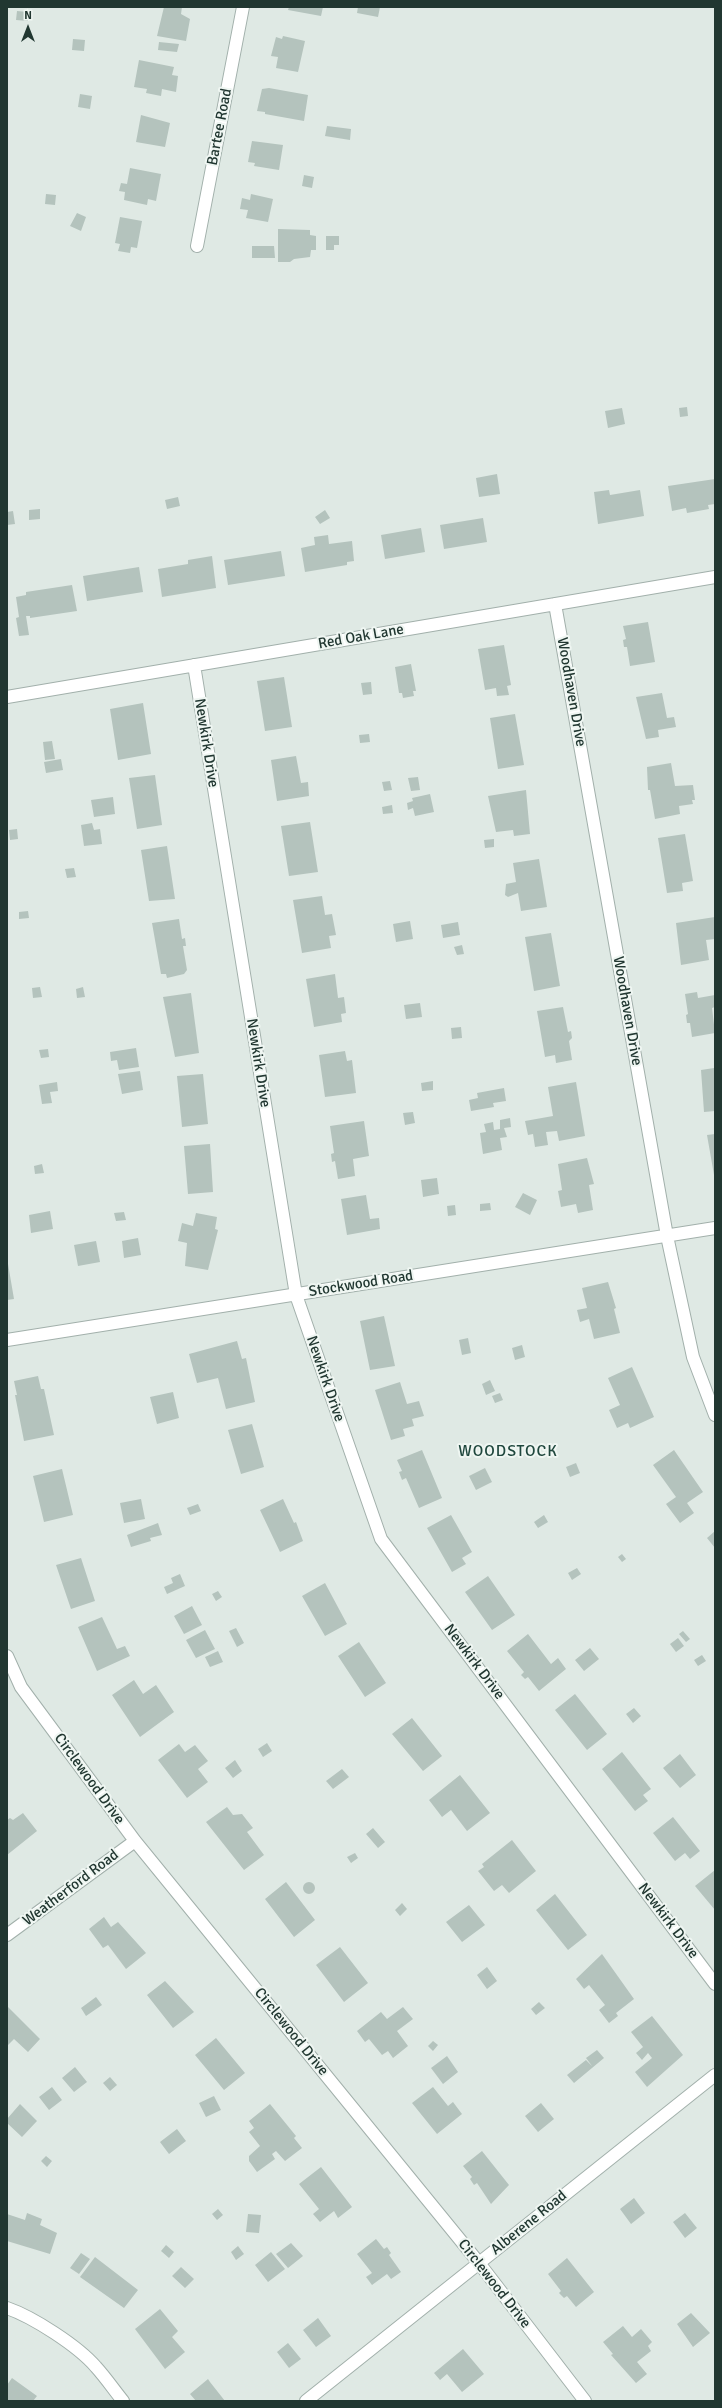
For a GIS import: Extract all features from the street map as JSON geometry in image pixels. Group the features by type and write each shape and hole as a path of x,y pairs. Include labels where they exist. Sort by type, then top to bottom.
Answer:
{"street":[{"name":"Bartee Road","path":"197,246 243,7"},
{"name":"Red Oak Lane","path":"7,697 715,577"},
{"name":"Woodhaven Drive","path":"555,604 667,1236 693,1358 715,1415"},
{"name":"Newkirk Drive","path":"194,665 296,1295 381,1539 715,1984"},
{"name":"Stockwood Road","path":"7,1340 715,1228"},
{"name":"Circlewood Drive","path":"7,1656 21,1687 135,1841 479,2263 585,2401"},
{"name":"Weatherford Road","path":"7,1936 135,1841"},
{"name":"Alberene Road","path":"306,2401 715,2075"},
{"path":"7,2308 22,2313 63,2340 95,2366 123,2401"}],"building":[{"path":"164,7 182,7 181,14 190,19 186,41 157,36"},
{"path":"289,7 323,7 321,16 288,10"},
{"path":"358,7 380,7 378,17 357,13"},
{"path":"17,11 29,12 28,21 16,20"},
{"path":"283,36 305,41 298,72 276,68 278,57 271,56 276,37 282,39"},
{"path":"73,39 85,40 84,51 72,50"},
{"path":"159,42 179,44 177,52 158,50"},
{"path":"139,60 174,67 172,75 178,76 176,92 162,89 161,96 146,93 147,89 134,87"},
{"path":"269,88 308,95 304,121 265,114 265,112 257,111 262,89"},
{"path":"80,94 92,96 90,109 78,107"},
{"path":"141,115 170,123 165,147 136,142"},
{"path":"327,126 351,129 350,140 325,136"},
{"path":"252,141 283,145 279,170 254,166 255,163 248,162"},
{"path":"130,168 161,174 156,201 148,199 147,205 124,200 125,192 119,191 121,183 127,184"},
{"path":"304,175 314,177 312,188 302,186"},
{"path":"46,194 56,195 55,205 45,204"},
{"path":"251,194 273,199 268,222 246,218 248,210 240,209 242,198 250,200"},
{"path":"77,213 86,217 81,231 70,226"},
{"path":"120,217 142,221 137,248 131,247 130,253 118,251 120,244 115,243"},
{"path":"278,229 310,230 310,235 316,236 316,250 311,250 310,257 294,259 290,262 278,262"},
{"path":"326,236 339,236 339,245 334,245 334,250 326,250"},
{"path":"252,246 274,246 275,258 252,258"},
{"path":"687,407 688,416 680,417 679,408"},
{"path":"622,408 625,424 608,428 605,411"},
{"path":"497,474 500,494 479,497 476,478"},
{"path":"715,479 715,504 708,505 709,509 687,513 686,508 672,511 668,486"},
{"path":"609,490 610,495 640,490 644,516 598,524 594,492"},
{"path":"178,497 180,506 167,509 165,500"},
{"path":"40,509 40,519 29,520 29,510"},
{"path":"325,510 330,518 320,524 315,517"},
{"path":"13,511 15,524 7,525 7,512"},
{"path":"483,518 487,542 444,549 440,525"},
{"path":"421,528 425,552 385,559 381,535"},
{"path":"328,535 329,544 352,541 354,561 347,562 347,565 305,572 301,548 315,545 314,537"},
{"path":"281,551 285,576 228,585 224,560"},
{"path":"212,556 216,588 162,597 158,569 188,564 188,560"},
{"path":"139,567 143,592 87,601 83,576"},
{"path":"72,585 77,611 30,618 30,616 26,616 29,635 19,636 16,618 19,617 16,597 26,595 26,592"},
{"path":"648,622 655,662 630,666 627,647 624,647 623,640 626,639 623,626"},
{"path":"504,645 511,685 507,686 509,695 497,696 496,688 485,690 478,649"},
{"path":"411,664 416,691 413,691 414,696 403,698 402,693 399,693 395,667"},
{"path":"284,677 292,727 265,731 257,681"},
{"path":"371,682 372,694 363,695 361,683"},
{"path":"662,693 667,718 674,717 676,727 658,730 659,737 646,739 636,697"},
{"path":"143,703 151,754 118,760 110,709"},
{"path":"515,714 524,765 498,769 490,718"},
{"path":"369,734 370,742 360,743 359,735"},
{"path":"52,741 55,759 45,760 43,742"},
{"path":"296,756 301,783 308,782 309,796 277,801 271,760"},
{"path":"61,759 63,770 46,773 44,762"},
{"path":"671,763 675,786 693,785 695,800 692,800 693,804 679,806 680,814 655,819 650,790 648,790 647,767"},
{"path":"155,775 162,825 137,829 129,778"},
{"path":"418,777 420,790 411,791 408,778"},
{"path":"390,781 392,790 384,791 382,782"},
{"path":"526,790 530,834 514,836 513,830 496,832 488,796"},
{"path":"430,794 434,812 415,816 413,808 408,810 407,803 413,801 412,798"},
{"path":"113,797 115,814 94,817 91,800"},
{"path":"392,805 393,813 383,814 382,807"},
{"path":"310,822 318,872 289,876 281,826"},
{"path":"92,823 94,830 100,829 102,844 84,846 81,825"},
{"path":"17,829 18,839 10,840 9,830"},
{"path":"685,834 693,881 682,883 683,891 667,893 658,838"},
{"path":"494,839 494,847 485,848 484,840"},
{"path":"167,846 175,899 149,901 141,850"},
{"path":"539,859 547,907 521,911 518,893 508,897 505,895 506,884 516,882 513,863"},
{"path":"74,868 76,877 67,878 65,869"},
{"path":"322,896 325,915 332,914 336,935 329,936 331,948 302,953 293,900"},
{"path":"28,911 29,918 19,919 19,912"},
{"path":"715,917 715,939 706,940 709,960 681,965 676,923"},
{"path":"179,919 182,939 185,938 186,946 183,946 187,970 184,974 167,978 166,974 161,974 152,923"},
{"path":"410,921 413,939 396,942 393,924"},
{"path":"458,922 460,935 443,938 441,925"},
{"path":"551,933 560,986 534,991 525,937"},
{"path":"462,945 464,954 457,955 454,947"},
{"path":"335,974 338,998 344,997 346,1013 341,1014 342,1022 314,1027 306,979"},
{"path":"40,987 42,997 33,998 32,988"},
{"path":"83,987 85,997 77,998 76,989"},
{"path":"697,992 698,998 715,995 715,1007 712,1008 715,1033 692,1037 690,1023 687,1023 686,1015 688,1014 685,994"},
{"path":"191,993 199,1053 175,1057 163,997"},
{"path":"420,1003 422,1017 406,1019 404,1005"},
{"path":"563,1007 568,1032 571,1031 572,1038 569,1041 572,1060 556,1063 555,1055 545,1057 537,1011"},
{"path":"461,1027 462,1038 452,1039 451,1028"},
{"path":"136,1048 139,1067 119,1070 117,1060 111,1061 110,1052"},
{"path":"48,1049 49,1057 41,1058 39,1050"},
{"path":"345,1051 347,1061 352,1060 356,1093 325,1097 319,1055"},
{"path":"714,1068 715,1111 704,1112 701,1070"},
{"path":"140,1071 143,1090 122,1094 118,1074"},
{"path":"203,1074 208,1124 182,1127 177,1076"},
{"path":"433,1081 433,1090 422,1091 421,1083"},
{"path":"57,1082 58,1091 50,1092 52,1103 42,1104 39,1085"},
{"path":"576,1082 585,1136 559,1141 557,1131 546,1132 548,1145 535,1147 533,1134 528,1135 525,1121 553,1116 548,1087"},
{"path":"504,1088 506,1101 493,1103 494,1107 471,1111 469,1100 478,1098 477,1093"},
{"path":"413,1112 415,1123 405,1125 403,1113"},
{"path":"510,1118 511,1127 504,1128 507,1137 500,1138 502,1150 483,1154 480,1133 486,1132 484,1124 493,1122 494,1130 500,1129 500,1120"},
{"path":"364,1121 369,1156 353,1159 355,1176 338,1179 335,1161 332,1162 331,1154 334,1153 330,1126"},
{"path":"715,1134 715,1174 714,1175 707,1135"},
{"path":"210,1144 213,1192 188,1194 184,1146"},
{"path":"587,1158 594,1184 589,1185 593,1210 578,1213 576,1204 561,1207 558,1191 562,1190 558,1164"},
{"path":"42,1164 44,1173 35,1174 34,1166"},
{"path":"437,1178 439,1194 423,1197 421,1180"},
{"path":"523,1193 537,1200 530,1215 515,1207"},
{"path":"366,1195 370,1219 379,1218 380,1229 347,1235 341,1199"},
{"path":"490,1203 491,1210 480,1211 480,1204"},
{"path":"455,1205 456,1215 448,1216 447,1206"},
{"path":"50,1211 53,1229 31,1233 29,1215"},
{"path":"124,1212 126,1220 116,1221 114,1213"},
{"path":"196,1213 217,1217 215,1229 218,1230 208,1270 185,1266 187,1243 178,1241 182,1223 193,1226"},
{"path":"138,1238 141,1255 124,1258 122,1241"},
{"path":"96,1241 100,1262 78,1266 74,1245"},
{"path":"7,1258 14,1299 7,1300"},
{"path":"608,1282 616,1308 614,1309 620,1333 594,1339 589,1319 580,1322 577,1310 587,1308 582,1288"},
{"path":"384,1316 395,1366 370,1370 360,1321"},
{"path":"468,1338 471,1353 462,1355 459,1340"},
{"path":"237,1341 242,1359 246,1358 255,1402 226,1409 218,1378 197,1383 189,1354"},
{"path":"522,1345 525,1357 515,1360 512,1348"},
{"path":"632,1367 654,1417 630,1428 628,1423 617,1428 609,1410 620,1405 608,1378"},
{"path":"38,1376 41,1389 44,1389 54,1435 24,1441 15,1395 17,1395 14,1381"},
{"path":"490,1380 495,1391 486,1395 482,1384"},
{"path":"400,1382 407,1404 419,1401 424,1416 412,1419 414,1426 403,1429 405,1436 391,1440 375,1390"},
{"path":"173,1392 179,1418 157,1424 150,1397"},
{"path":"500,1393 503,1400 495,1403 492,1396"},
{"path":"252,1424 264,1467 241,1474 228,1430"},
{"path":"422,1450 442,1498 419,1508 406,1478 402,1480 399,1472 402,1471 397,1460"},
{"path":"674,1450 703,1492 687,1503 694,1513 680,1523 666,1504 676,1497 653,1465"},
{"path":"576,1463 580,1473 570,1477 566,1467"},
{"path":"485,1468 492,1482 476,1490 469,1476"},
{"path":"62,1469 73,1515 44,1522 33,1476"},
{"path":"141,1499 145,1519 124,1523 120,1503"},
{"path":"283,1499 294,1523 296,1522 303,1541 280,1552 260,1510"},
{"path":"198,1504 201,1511 190,1515 187,1508"},
{"path":"451,1515 472,1552 462,1558 466,1564 452,1572 427,1528"},
{"path":"544,1515 548,1522 538,1528 534,1522"},
{"path":"158,1523 162,1535 150,1538 151,1541 131,1547 127,1535"},
{"path":"715,1531 715,1548 707,1538"},
{"path":"622,1554 626,1559 622,1562 618,1557"},
{"path":"81,1558 95,1601 71,1609 56,1565"},
{"path":"577,1568 581,1574 572,1580 568,1573"},
{"path":"180,1574 185,1586 167,1594 164,1587 173,1583 171,1578"},
{"path":"488,1576 515,1615 492,1630 465,1592"},
{"path":"325,1583 347,1624 325,1636 302,1596"},
{"path":"218,1591 222,1597 216,1601 212,1594"},
{"path":"192,1606 202,1625 184,1634 174,1616"},
{"path":"102,1617 117,1649 125,1646 130,1656 97,1671 78,1627"},
{"path":"236,1628 244,1643 237,1647 229,1631"},
{"path":"205,1630 215,1649 196,1658 186,1640"},
{"path":"683,1631 690,1639 686,1642 679,1634"},
{"path":"528,1634 551,1664 558,1658 566,1669 539,1691 528,1677 525,1679 521,1675 524,1672 507,1651"},
{"path":"678,1638 684,1646 676,1652 670,1644"},
{"path":"359,1642 386,1683 365,1697 338,1656"},
{"path":"590,1648 599,1659 584,1671 575,1660"},
{"path":"218,1651 223,1662 210,1667 205,1657"},
{"path":"702,1655 706,1661 698,1666 694,1660"},
{"path":"134,1680 143,1694 156,1685 174,1712 140,1737 112,1695"},
{"path":"575,1694 607,1734 587,1750 555,1710"},
{"path":"634,1708 641,1716 633,1723 626,1714"},
{"path":"412,1718 442,1756 423,1771 392,1734"},
{"path":"267,1743 272,1751 263,1757 258,1749"},
{"path":"179,1744 185,1752 195,1745 208,1761 198,1769 208,1782 187,1798 158,1760"},
{"path":"622,1752 651,1789 643,1795 648,1801 635,1811 602,1769"},
{"path":"680,1754 696,1775 680,1788 663,1768"},
{"path":"235,1760 242,1771 233,1778 225,1768"},
{"path":"342,1769 349,1777 333,1789 326,1781"},
{"path":"460,1775 490,1813 467,1831 451,1810 442,1817 429,1800"},
{"path":"227,1807 233,1815 242,1814 253,1828 247,1832 264,1855 244,1870 206,1822"},
{"path":"23,1813 37,1831 7,1855 7,1820 10,1818 13,1820"},
{"path":"673,1817 700,1851 690,1859 685,1853 675,1861 653,1833"},
{"path":"373,1828 385,1842 378,1848 366,1834"},
{"path":"512,1840 536,1871 509,1893 502,1885 494,1891 478,1871 484,1867 482,1864"},
{"path":"355,1853 358,1858 351,1863 347,1857"},
{"path":"715,1870 715,1910 695,1886"},
{"path":"286,1882 315,1920 294,1937 265,1899"},
{"path":"311,1882 314,1883 314,1893 307,1894 304,1893 303,1886 304,1883"},
{"path":"555,1894 587,1935 568,1950 536,1910"},
{"path":"402,1903 407,1909 400,1916 395,1910"},
{"path":"469,1905 485,1925 462,1942 446,1922"},
{"path":"104,1917 111,1927 118,1922 146,1953 126,1969 108,1945 103,1948 89,1929"},
{"path":"340,1947 368,1983 344,2002 316,1965"},
{"path":"602,1954 634,1999 616,2013 618,2016 609,2023 599,2010 605,2005 589,1985 584,1989 576,1979"},
{"path":"487,1967 497,1981 487,1989 477,1975"},
{"path":"165,1981 194,2012 173,2028 147,1995"},
{"path":"96,1997 102,2005 86,2016 81,2008"},
{"path":"539,2002 545,2008 536,2015 531,2009"},
{"path":"8,2007 40,2039 28,2052 14,2039 7,2046"},
{"path":"403,2007 413,2019 397,2031 408,2046 393,2058 388,2051 382,2055 369,2039 365,2042 357,2031 381,2012 387,2019"},
{"path":"652,2016 683,2055 647,2087 635,2072 652,2058 648,2053 642,2060 636,2053 643,2047 631,2032"},
{"path":"216,2038 245,2073 224,2090 195,2055"},
{"path":"433,2041 438,2045 433,2051 428,2046"},
{"path":"597,2050 604,2058 574,2083 567,2075 586,2060 592,2066 586,2058"},
{"path":"447,2056 458,2072 443,2084 431,2068"},
{"path":"75,2067 87,2082 74,2092 62,2078"},
{"path":"110,2077 117,2085 110,2091 103,2083"},
{"path":"52,2087 62,2100 49,2110 39,2097"},
{"path":"433,2087 448,2106 453,2102 462,2114 437,2134 412,2103"},
{"path":"214,2096 221,2110 206,2117 199,2103"},
{"path":"541,2103 554,2119 538,2132 525,2116"},
{"path":"20,2104 37,2121 22,2137 7,2123 7,2119"},
{"path":"270,2104 296,2136 294,2138 302,2148 285,2161 276,2151 272,2154 275,2159 257,2172 249,2161 249,2156 260,2146 249,2132 254,2128 249,2121"},
{"path":"177,2129 186,2141 169,2154 160,2142"},
{"path":"482,2151 509,2185 491,2204 477,2183 474,2185 470,2179 472,2177 463,2166"},
{"path":"46,2156 52,2161 47,2167 41,2161"},
{"path":"321,2167 352,2207 338,2218 334,2211 320,2222 313,2214 319,2209 299,2184"},
{"path":"634,2198 645,2213 631,2224 620,2209"},
{"path":"218,2209 223,2215 217,2220 212,2214"},
{"path":"27,2213 42,2219 40,2225 57,2233 50,2254 7,2241 7,2214 25,2220"},
{"path":"685,2213 697,2228 685,2238 673,2222"},
{"path":"248,2214 261,2215 259,2233 246,2232"},
{"path":"376,2239 384,2249 387,2247 391,2253 389,2255 401,2272 391,2279 387,2274 372,2285 366,2277 372,2273 357,2254"},
{"path":"291,2243 303,2256 288,2268 276,2254"},
{"path":"166,2245 174,2252 169,2258 161,2251"},
{"path":"238,2246 244,2254 236,2260 231,2252"},
{"path":"271,2252 285,2269 268,2282 255,2265"},
{"path":"81,2253 90,2259 79,2274 70,2268"},
{"path":"95,2257 138,2290 124,2308 80,2277"},
{"path":"567,2258 594,2292 576,2307 567,2296 564,2298 559,2293 561,2291 548,2274"},
{"path":"181,2267 194,2279 185,2288 172,2276"},
{"path":"160,2309 178,2331 172,2337 185,2352 165,2369 135,2329"},
{"path":"691,2313 710,2333 693,2347 677,2324"},
{"path":"318,2318 331,2336 316,2347 303,2330"},
{"path":"623,2326 632,2337 641,2329 652,2342 648,2346 651,2351 637,2362 647,2374 636,2383 611,2355 613,2354 603,2342"},
{"path":"288,2343 301,2359 289,2368 277,2352"},
{"path":"463,2349 484,2374 462,2392 447,2374 440,2380 434,2373"},
{"path":"12,2378 37,2396 33,2401 7,2401 7,2385"},
{"path":"208,2379 225,2401 196,2401 190,2394"}],"district":[{"name":"WOODSTOCK","path":"508,1452"}]}
